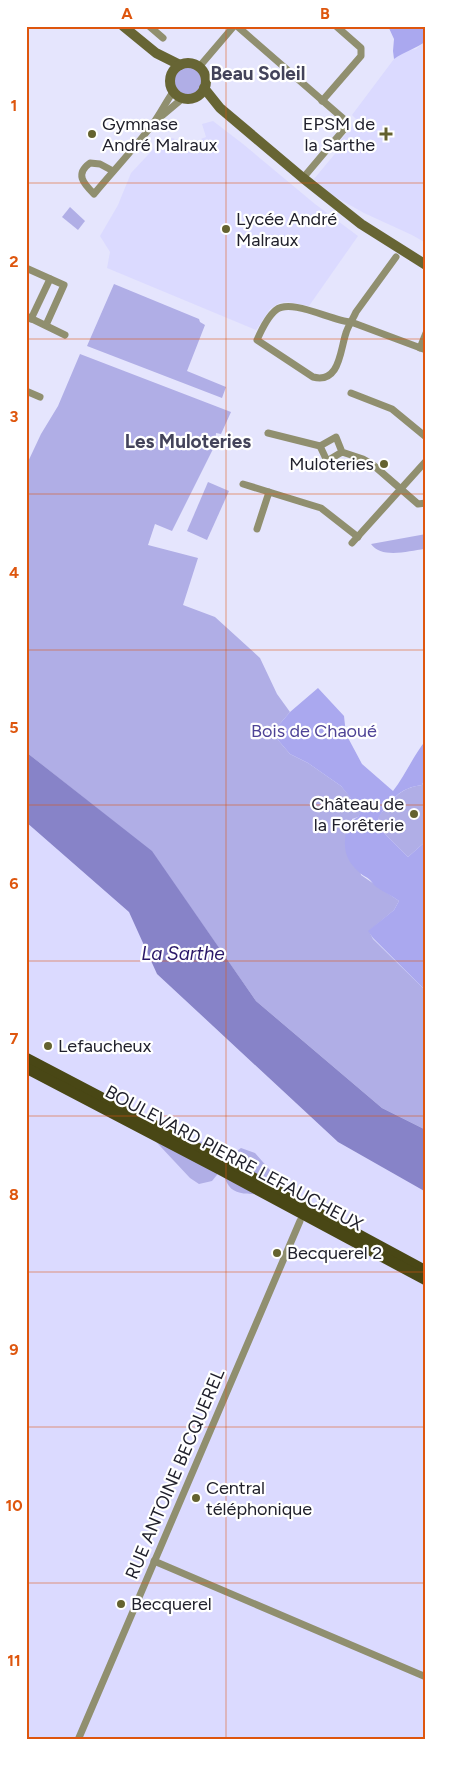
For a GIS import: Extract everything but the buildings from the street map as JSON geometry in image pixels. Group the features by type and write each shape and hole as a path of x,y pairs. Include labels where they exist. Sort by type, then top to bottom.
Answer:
{"main road":[{"name":"BOULEVARD PIERRE LEFAUCHEUX","path":"26,1058 426,1280"},
{"name":"BOULEVARD PIERRE LEFAUCHEUX","path":"26,1068 223,1166 426,1271"}],"street":[{"path":"122,26 156,53 180,65"},
{"path":"149,26 163,38"},
{"path":"198,67 235,26 346,121 346,127 303,178"},
{"path":"322,101 361,56 360,48 336,26"},
{"path":"156,53 170,76 170,85 173,92 183,98 192,98 197,96 204,88 205,76 198,67 190,63 175,68 170,76"},
{"path":"204,88 220,108 303,178 361,224 426,265"},
{"path":"113,171 100,164 90,162 84,168 81,177 84,184 94,194 152,124 173,92"},
{"path":"197,96 220,108"},
{"path":"152,124 183,98"},
{"path":"396,257 356,312 351,322 346,333 338,364 332,373 321,378 313,377 257,340 276,309 288,307 303,308 341,321 351,322 423,349 426,333"},
{"path":"26,268 64,286 46,326"},
{"path":"50,279 29,318 65,335"},
{"path":"26,391 40,397"},
{"path":"351,393 392,409 426,437"},
{"path":"268,433 320,446 336,437 342,452"},
{"path":"320,446 327,461 342,452 363,459 372,464 418,504 426,503"},
{"path":"352,543 426,461"},
{"path":"243,484 321,508 358,537"},
{"path":"258,529 269,492"},
{"name":"RUE ANTOINE BECQUEREL","path":"78,1740 300,1221"},
{"path":"154,1561 426,1677"}],"shaded area":[{"name":"EPSM de la Sarthe","path":"426,41 426,243 332,195 314,179 339,149 336,146 355,123 356,119 352,115 394,59 404,51 416,49"},
{"path":"188,67 198,71 202,81 198,91 188,95 178,91 174,81 178,71"},
{"name":"Lycée André Malraux","path":"213,121 315,204 358,236 309,306 288,302 279,303 270,309 256,330 107,268 110,252 100,236 118,205 131,173 161,141 172,138 178,140 183,146 206,137 202,124"},
{"path":"70,207 85,221 78,230 62,217"},
{"path":"114,284 199,319 205,325 187,371 226,387 222,398 87,346"},
{"path":"80,354 231,412 221,434 216,433 215,445 172,531 155,524 148,545 198,558 183,605 215,617 260,658 277,694 290,712 272,733 290,754 308,763 341,786 362,811 358,817 352,819 361,875 399,901 394,910 369,931 373,939 426,991 426,1130 382,1108 256,1001 152,852 26,752 26,466 41,434 58,406"},
{"path":"208,482 229,491 207,540 187,531"},
{"path":"426,534 426,549 388,553 376,549 371,544"},
{"path":"426,775 426,841 408,857 379,828 378,817 401,792 422,785"},
{"path":"26,822 130,912 157,974 338,1142 426,1192 426,1740 26,1740"},
{"path":"145,1130 221,1170 212,1181 199,1184 190,1178"},
{"path":"186,1142 211,1143 219,1149 225,1162 241,1148 255,1153 294,1199"},
{"path":"221,1171 265,1194 246,1194 232,1189"}],"green space":[{"path":"388,26 426,26 426,41 394,59 394,39"},
{"name":"Bois de Chaoué","path":"318,688 344,716 346,734 362,764 393,791 426,740 426,775 422,785 401,792 378,818 379,828 408,857 426,841 426,991 368,931 394,910 399,901 375,886 361,874 347,856 345,837 348,823 358,817 361,811 341,786 308,763 290,754 272,733 290,712"}],"water":[{"name":"La Sarthe","path":"26,752 152,851 256,1001 382,1108 426,1130 426,1192 338,1142 157,974 129,912 26,822"}],"place":[{"name":"Gymnase André Malraux","path":"92,134"},
{"name":"EPSM de la Sarthe","path":"386,134"},
{"name":"Lycée André Malraux","path":"226,229"},
{"name":"Muloteries","path":"384,464"},
{"name":"Château de la Forêterie","path":"414,814"},
{"name":"Lefaucheux","path":"48,1046"},
{"name":"Becquerel 2","path":"277,1253"},
{"name":"Central téléphonique","path":"196,1498"},
{"name":"Becquerel","path":"121,1604"}],"district":[{"name":"Beau Soleil","path":"258,73"},
{"name":"Les Muloteries","path":"188,441"}]}
